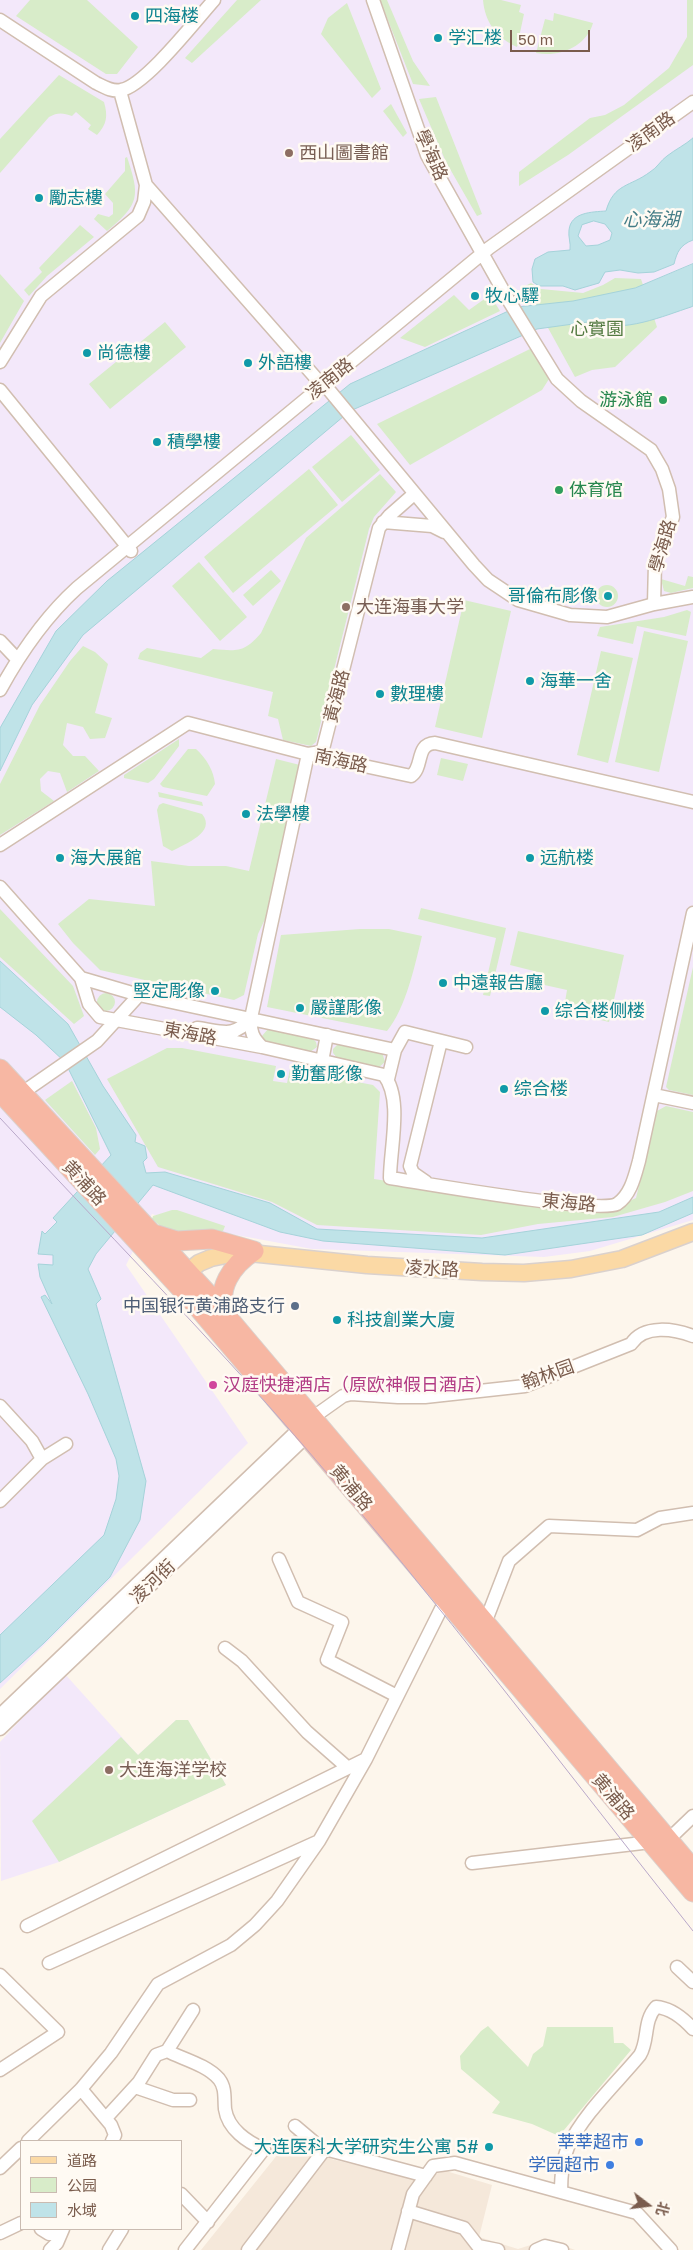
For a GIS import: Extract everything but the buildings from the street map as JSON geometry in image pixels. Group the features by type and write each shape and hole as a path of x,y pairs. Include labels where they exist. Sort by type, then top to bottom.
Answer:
{"highway":[{"name":"黄浦路","path":"0,1069 22,1093 85,1173"},
{"name":"黄浦路","path":"0,1092 143,1231 306,1427 660,1841 693,1869"},
{"path":"143,1231 168,1240 212,1239 254,1251"},
{"path":"226,1317 222,1297 228,1276 238,1262 254,1251"},
{"name":"黄浦路","path":"181,1277 226,1317 306,1427"},
{"name":"黄浦路","path":"449,1592 485,1623 660,1841 693,1892"}],"main road":[{"name":"凌水路","path":"181,1277 200,1263 219,1255 254,1251 367,1265 524,1273 571,1268 622,1259 693,1232"}],"street":[{"path":"0,20 96,83 110,90 120,91 134,86 156,65 214,0"},
{"name":"學海路","path":"373,0 427,155 509,302 557,379 580,401 651,450 662,469 670,489 673,517 655,563 654,604"},
{"path":"0,362 42,296 138,216 144,202 146,185 120,91"},
{"name":"凌南路","path":"0,690 18,659 58,605 482,254 693,102"},
{"path":"146,185 334,396 447,534 488,580 518,600 570,615 607,617 654,604 693,597"},
{"path":"0,390 129,548"},
{"name":"黃海路","path":"308,754 321,752 323,749 377,535 383,522 414,494"},
{"path":"383,522 432,526 447,534"},
{"path":"0,641 18,659"},
{"name":"南海路","path":"0,845 188,723 308,754 411,776 416,770 422,749 430,744 435,744 693,802"},
{"path":"262,1047 254,1039 250,1030 251,1018 308,754"},
{"path":"0,887 81,978"},
{"name":"東海路","path":"81,978 89,1004 100,1017 262,1047 384,1075 388,1079 395,1099 390,1178 550,1202 602,1207 617,1204 629,1191 639,1161 689,955 693,914"},
{"name":"東海路","path":"81,978 139,995 395,1050"},
{"path":"22,1093 97,1042 139,995"},
{"path":"171,1031 188,1026 232,1032 242,1030 251,1018"},
{"path":"388,1079 395,1050 405,1032 466,1047"},
{"path":"322,1060 328,1035"},
{"path":"435,1185 413,1173 410,1166 441,1041"},
{"path":"654,1095 693,1104"},
{"name":"翰林园","path":"306,1427 343,1396 351,1394 425,1397 525,1386 631,1344 640,1335 666,1329 693,1336"},
{"path":"0,1406 32,1441 42,1459"},
{"name":"凌河街","path":"0,1715 306,1427"},
{"name":"凌河街","path":"0,1729 306,1427"},
{"path":"0,1501 42,1459 66,1444"},
{"path":"485,1623 509,1561 549,1526 637,1530 660,1518 693,1512"},
{"path":"278,1559 298,1602 342,1622 327,1660 397,1696"},
{"path":"29,2140 81,2089 111,2053 158,1984 232,1945 255,1925 277,1901 318,1841 366,1758 449,1592"},
{"path":"225,1648 242,1661 307,1732 348,1768"},
{"path":"27,1926 366,1758"},
{"path":"472,1863 660,1841 693,1816"},
{"path":"49,1963 318,1841"},
{"path":"677,1967 693,1982"},
{"path":"0,1975 58,2032 0,2070"},
{"path":"561,2192 563,2162 567,2148 575,2134 645,2047 647,2023 652,2012 656,2008 664,2008 685,2020 693,2029"},
{"path":"106,2118 135,2087 156,2055 167,2051 193,2010"},
{"path":"167,2051 206,2069 218,2079 224,2090 226,2110 232,2124 241,2136 264,2149 185,2250"},
{"path":"135,2087 173,2100 190,2100"},
{"path":"81,2089 106,2118 118,2139"},
{"path":"295,2126 321,2148 430,2171 455,2163 637,2214 671,2250"},
{"path":"0,2168 20,2149"},
{"path":"248,2250 325,2149"},
{"path":"398,2250 414,2194 430,2171"},
{"path":"182,2195 208,2222"},
{"path":"408,2211 464,2228 478,2246 498,2250"},
{"path":"0,2232 20,2223"},
{"path":"43,2230 49,2234 61,2232 57,2243 50,2250"},
{"path":"110,2250 121,2230"},
{"path":"536,2250 545,2246 562,2250"}],"shaded area":[{"name":"大连海事大学","path":"0,0 693,0 693,1220 590,1251 544,1257 312,1249 188,1226 152,1214 126,1265 248,1443 0,1689"},
{"name":"大连海洋学校","path":"64,1673 138,1755 176,1720 188,1720 226,1785 59,1862 1,1881 0,1742"},
{"path":"298,2129 331,2159 416,2179 393,2250 201,2250"},
{"path":"446,2171 492,2185 479,2237 518,2249 543,2241 554,2242 575,2250 406,2250 415,2208 422,2189 434,2174"}],"green space":[{"path":"30,0 87,0 138,47 117,74 106,74 16,16"},
{"path":"237,0 261,0 192,63 185,58"},
{"path":"380,0 387,0 413,61 430,86 413,84"},
{"path":"483,0 501,0 521,5 519,12 524,14 517,47 493,29 486,16"},
{"path":"687,0 693,0 693,65 568,155 519,186 519,172 590,118 605,115 624,105 669,68 687,37"},
{"path":"347,3 381,89 372,98 321,34 328,18"},
{"path":"554,13 593,23 585,38 571,48 554,54 536,53 545,19 553,21"},
{"path":"59,75 104,102 106,116 103,127 97,135 88,129 91,125 76,112 72,116 66,114 52,115 0,173 0,139"},
{"path":"436,97 482,214 477,216 446,162 419,99"},
{"path":"391,104 407,133 403,137 383,111"},
{"path":"127,157 134,181 134,198 126,214 107,231 94,219 98,214 109,217 113,214 113,203 105,194 125,171 125,158"},
{"path":"80,225 94,237 47,276 29,296 24,290 42,272 39,268"},
{"path":"0,274 24,301 0,343"},
{"name":"心實園","path":"615,278 641,279 657,327 615,367 592,370 575,377 525,286 531,283 541,289 583,293"},
{"path":"454,295 469,310 490,295 500,311 425,347 400,338"},
{"path":"165,322 186,347 110,409 89,384"},
{"path":"532,348 549,379 542,390 410,465 377,424"},
{"path":"351,435 380,470 342,502 312,467"},
{"path":"309,469 338,505 233,593 204,557"},
{"path":"380,474 396,492 374,517 369,529 316,742 311,746 283,740 278,719 268,716 273,692 138,659 140,653 147,648 201,658 213,649 234,650 250,644 261,633 306,538"},
{"path":"199,562 247,617 220,641 172,586"},
{"path":"271,570 281,581 253,606 243,595"},
{"path":"688,576 693,577 693,588 671,593 664,591 661,579 685,586"},
{"path":"607,585 615,588 618,596 615,604 607,607 599,604 596,596 599,588"},
{"path":"464,600 511,611 482,738 435,727"},
{"path":"687,610 691,612 686,636 637,626 633,644 597,636 600,627 664,617"},
{"path":"644,631 688,641 659,772 615,762"},
{"path":"83,646 95,652 108,664 95,713 112,718 105,738 90,739 83,727 67,723 63,745 73,756 85,756 99,771 67,792 60,773 48,771 40,779 41,791 54,801 0,835 0,784 40,705 70,661"},
{"path":"601,651 633,658 608,763 577,755"},
{"path":"179,739 179,746 154,779 148,783 124,778 124,775"},
{"path":"188,749 196,749 203,756 211,770 215,784 207,796 163,787 160,784"},
{"path":"441,758 468,764 463,781 437,775"},
{"path":"276,759 300,765 266,917 258,934 244,995 234,1000 100,970 73,943 58,924 89,899 155,906 151,861 189,866 226,866 249,871"},
{"path":"158,792 202,802 203,806 159,797"},
{"path":"163,803 202,814 206,820 203,832 198,837 172,851 163,846 157,810 159,805"},
{"path":"421,908 506,928 490,996 483,995 496,938 418,919"},
{"path":"0,909 73,986 84,1016 74,1024 0,957"},
{"path":"360,929 389,929 422,936 405,998 394,1022 387,1031 267,1007 281,935"},
{"path":"518,931 624,955 609,1022 588,1017 589,1008 565,1002 567,990 540,984 542,973 510,965"},
{"path":"693,967 693,1095 669,1090 666,1087"},
{"path":"106,993 112,996 115,1002 112,1008 106,1011 100,1008 97,1002 100,996"},
{"path":"268,1029 312,1038 316,1042 317,1047 310,1052 265,1042 262,1036"},
{"path":"339,1043 382,1052 385,1062 378,1068 338,1059 333,1053 333,1049"},
{"path":"167,1048 182,1048 276,1066 273,1081 287,1083 290,1069 373,1085 380,1092 374,1179 542,1204 625,1203 636,1198 657,1111 666,1106 693,1112 693,1191 665,1202 613,1217 538,1224 481,1235 317,1225 272,1202 158,1167 107,1079"},
{"path":"72,1081 96,1128 100,1149 95,1155 45,1100"},
{"path":"172,1210 225,1226 223,1231 174,1231 164,1229 152,1219 153,1216"},
{"path":"176,1720 188,1720 226,1785 59,1862 32,1821 121,1737 138,1755"},
{"path":"488,2026 528,2067 533,2054 543,2046 547,2027 613,2027 614,2043 623,2043 631,2050 559,2136 532,2124 492,2113 500,2102 461,2069 460,2056 481,2031"}],"water":[{"name":"心海湖","path":"693,138 693,240 680,249 674,264 654,272 638,273 620,270 605,272 599,283 575,290 563,286 539,286 533,282 532,269 535,259 548,252 570,250 569,230 571,224 578,216 606,211 613,195 618,190 643,177","holes":["594,221 605,224 612,233 610,240 598,245 586,246 578,236 582,225"]},
{"path":"693,264 693,306 691,307 656,319 630,325 605,325 595,321 537,329 350,411 83,635 32,705 0,771 0,728 56,631 107,581 350,384 517,307 573,301 635,288"},
{"path":"0,961 68,1024 103,1086 136,1135 135,1142 145,1146 147,1158 143,1162 146,1173 165,1172 270,1203 317,1229 482,1238 659,1212 693,1197 693,1213 642,1235 505,1255 323,1241 280,1232 153,1185 96,1254 88,1269 101,1299 96,1304 146,1481 140,1520 110,1577 44,1643 0,1683 0,1635 104,1535 116,1499 119,1476 116,1459 88,1394 41,1297 45,1295 52,1304 40,1277 38,1264 53,1265 53,1255 38,1254 42,1231 45,1234 57,1222 53,1218 111,1155 65,1062 36,1035 0,1007"}],"tram line":[{"path":"0,1118 191,1321 354,1504 501,1686 693,1931"}],"place":[{"name":"四海楼","path":"135,16"},
{"name":"学汇楼","path":"438,38"},
{"name":"西山圖書館","path":"289,153"},
{"name":"勵志樓","path":"39,198"},
{"name":"牧心驛","path":"475,296"},
{"name":"尚德樓","path":"87,353"},
{"name":"外語樓","path":"248,363"},
{"name":"游泳館","path":"663,400"},
{"name":"積學樓","path":"157,442"},
{"name":"体育馆","path":"559,490"},
{"name":"哥倫布彫像","path":"608,596"},
{"name":"大连海事大学","path":"346,607"},
{"name":"海華一舍","path":"530,681"},
{"name":"數理樓","path":"380,694"},
{"name":"法學樓","path":"246,814"},
{"name":"海大展館","path":"60,858"},
{"name":"远航楼","path":"530,858"},
{"name":"中遠報告廳","path":"443,983"},
{"name":"堅定彫像","path":"215,991"},
{"name":"嚴謹彫像","path":"300,1008"},
{"name":"综合楼侧楼","path":"545,1011"},
{"name":"勤奮彫像","path":"281,1074"},
{"name":"综合楼","path":"504,1089"},
{"name":"中国银行黄浦路支行","path":"295,1306"},
{"name":"科技創業大廈","path":"337,1320"},
{"name":"汉庭快捷酒店（原欧神假日酒店）","path":"213,1385"},
{"name":"大连海洋学校","path":"109,1770"},
{"name":"莘莘超市","path":"639,2142"},
{"name":"大连医科大学研究生公寓 5#","path":"489,2147"},
{"name":"学园超市","path":"610,2165"}]}
